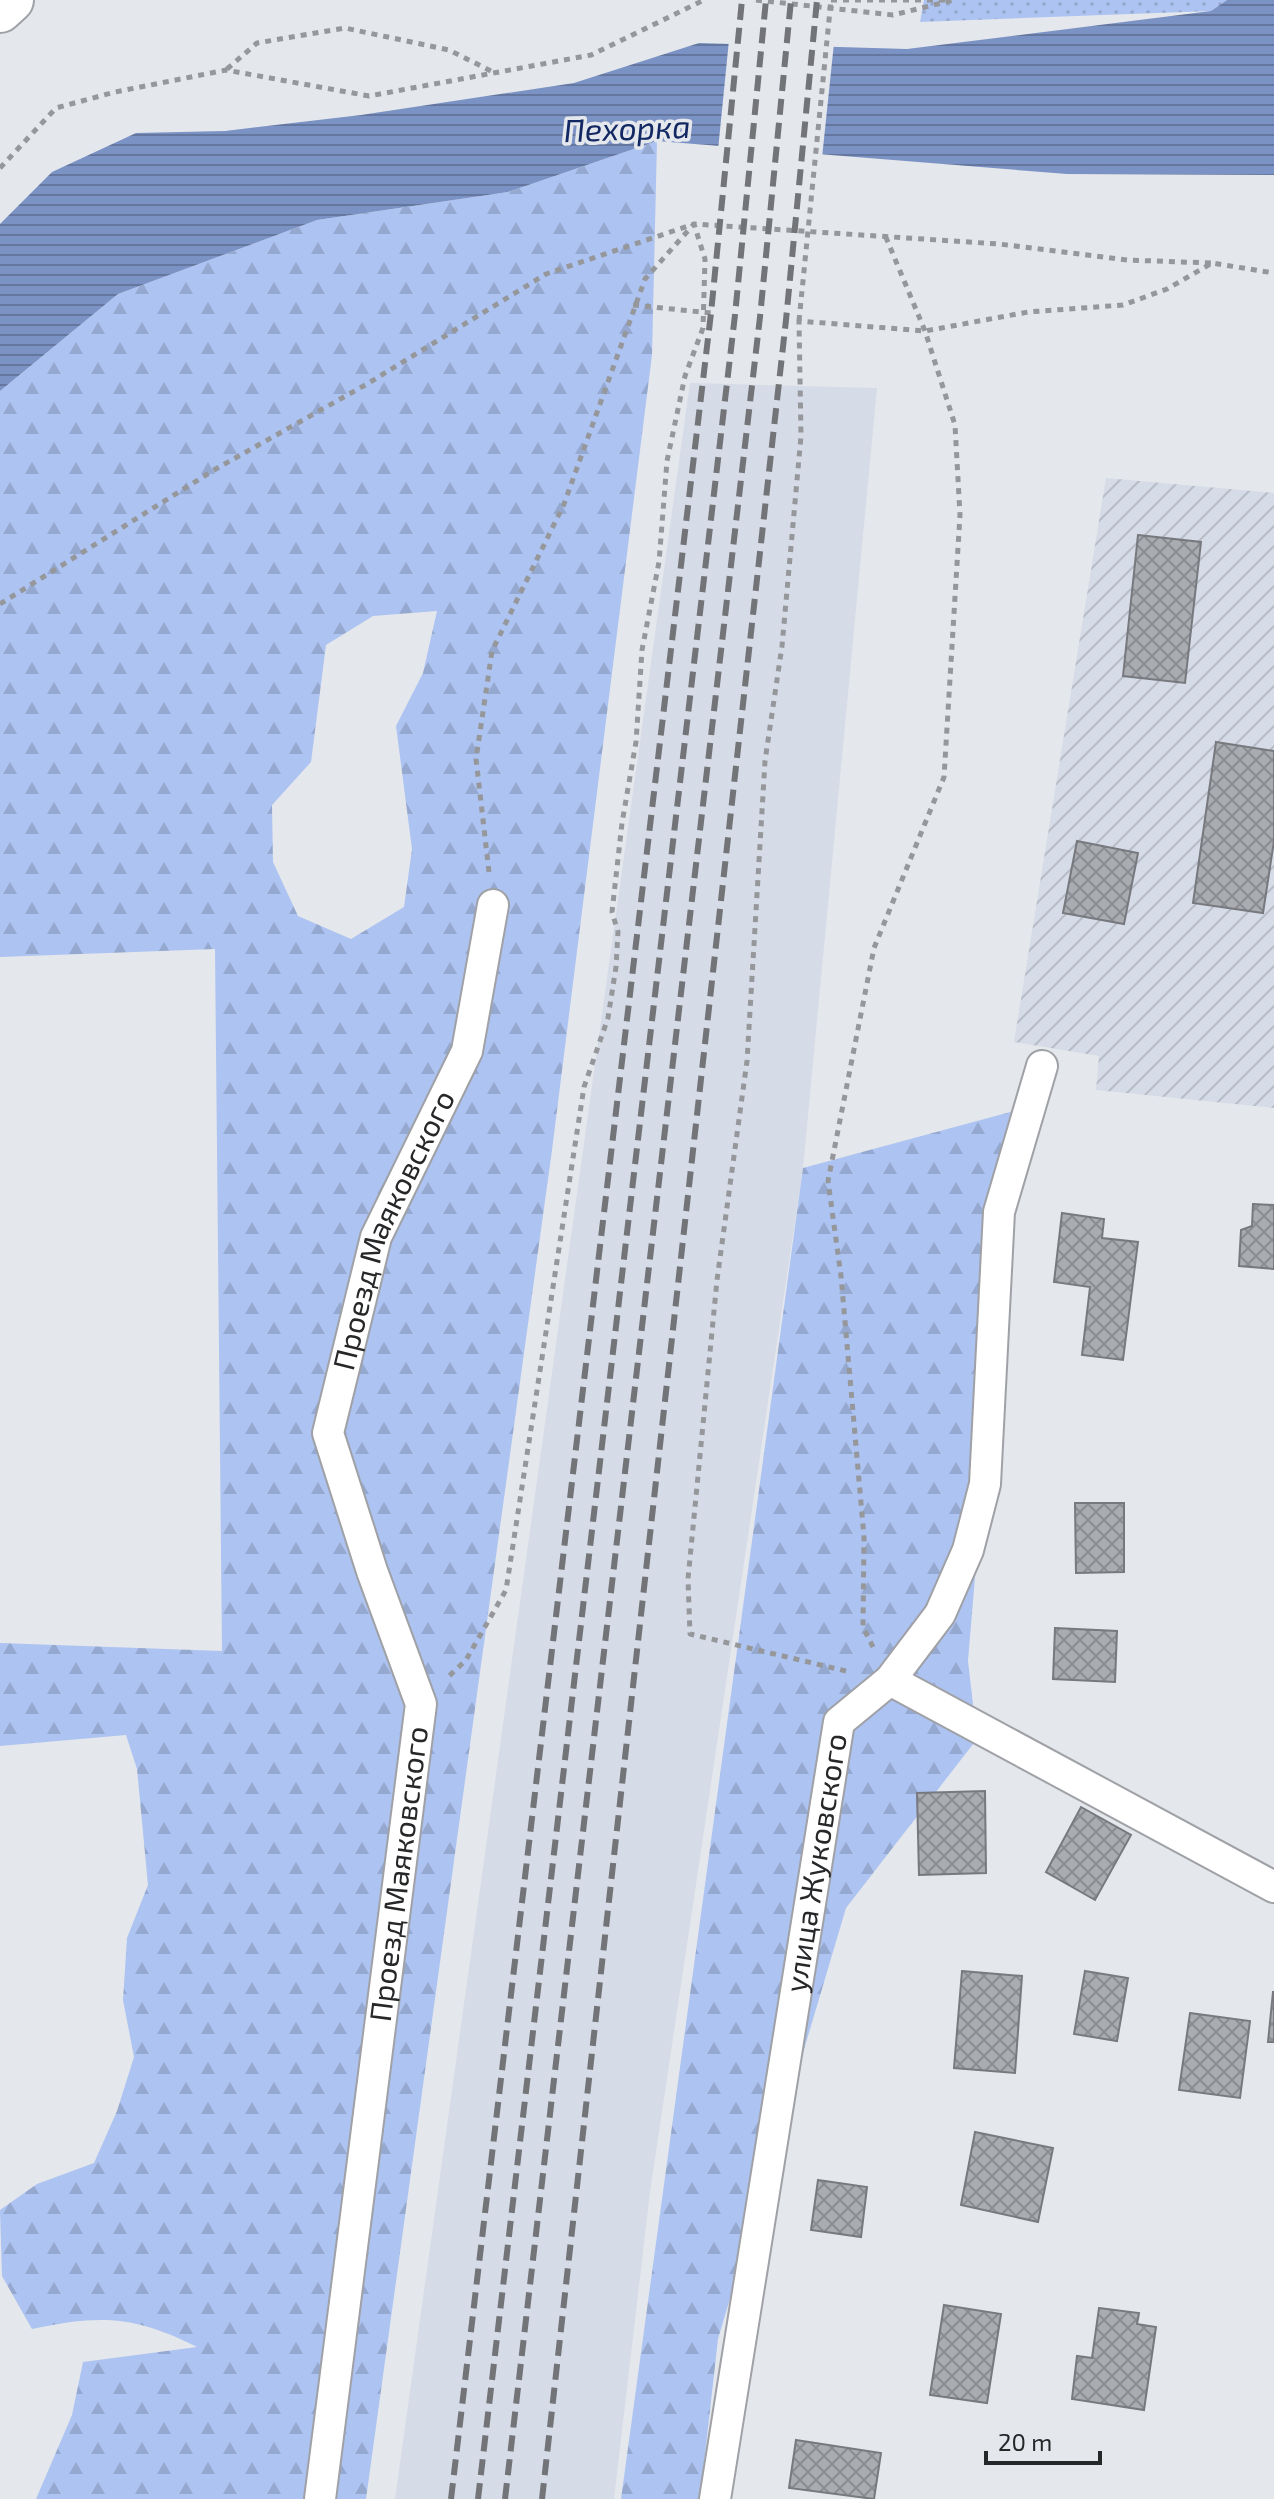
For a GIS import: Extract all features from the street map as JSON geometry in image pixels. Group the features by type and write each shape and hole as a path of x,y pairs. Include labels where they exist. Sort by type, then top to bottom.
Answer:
{"main road":[{"path":"0,10 11,0"}],"street":[{"name":"Проезд Маяковского","path":"320,2499 421,1704 372,1571 328,1433 376,1237 467,1051 493,905"},
{"name":"улица Жуковского","path":"715,2499 839,1722 890,1680 940,1614 968,1550 985,1484 999,1212 1042,1066"},
{"path":"890,1680 1274,1887"}],"path":[{"path":"688,8 689,0"},
{"path":"0,168 56,108 160,81 226,70 369,96 591,55 704,0"},
{"path":"756,0 893,15 954,0"},
{"path":"890,1680 788,1660 690,1634 688,1579 717,1280 747,1061 765,761 782,646 801,436 799,321 831,0 954,0"},
{"path":"226,70 257,43 345,28 449,50 493,72"},
{"path":"493,905 476,759 492,651 564,504 633,305 645,279 694,224"},
{"path":"421,1704 466,1660 506,1590 584,1087 608,1018 616,967 618,932 612,912 622,823 636,742 642,650 659,562 667,461 685,376 703,328 705,259 694,224"},
{"path":"0,604 214,470 367,384 546,274 694,224 999,244 1127,260 1212,263 1274,273"},
{"path":"885,235 925,331 955,425 960,515 944,777 874,948 828,1181 841,1276 864,1537 863,1627 890,1680"},
{"path":"799,321 925,331 1028,312 1123,305 1167,289 1212,263"},
{"path":"633,305 711,313"}],"shaded area":[{"path":"690,383 877,388 803,1168 650,2192 614,2499 395,2499"},
{"path":"1106,478 1274,493 1274,1108 1096,1090 1099,1056 1014,1042"}],"green space":[{"path":"924,0 1227,0 1211,11 920,22"},
{"path":"657,141 652,355 552,1150 366,2499 36,2499 72,2415 83,2362 197,2347 154,2329 116,2321 77,2321 32,2329 2,2276 0,2210 37,2184 94,2163 117,2111 134,2057 123,2000 127,1938 148,1885 137,1769 126,1735 0,1746 0,1643 222,1651 215,949 0,957 0,391 118,294 317,220 508,192","holes":["437,611 423,673 396,726 412,849 404,907 351,939 298,916 273,862 272,805 311,762 326,645 373,616"]},
{"path":"1014,1111 968,1661 977,1739 846,1908 718,2339 700,2499 621,2499 803,1168"}],"water":[{"name":"Пехорка","path":"1227,0 1274,0 1274,175 1067,174 657,141 508,192 317,220 118,294 0,391 0,224 52,172 136,133 225,131 361,115 574,83 699,43 907,49 1211,11"}],"pier":[{"path":"729,40 834,43 822,158 718,150"}],"building":[{"path":"1138,535 1201,542 1185,683 1123,676"},
{"path":"1216,742 1274,751 1274,841 1263,913 1193,903"},
{"path":"1077,841 1138,853 1124,924 1063,913"},
{"path":"1253,1204 1274,1205 1274,1269 1239,1266 1241,1230 1252,1226"},
{"path":"1062,1213 1104,1219 1102,1238 1138,1242 1123,1360 1082,1355 1090,1287 1054,1282"},
{"path":"1075,1503 1124,1503 1124,1572 1076,1573"},
{"path":"1055,1628 1117,1631 1115,1682 1053,1679"},
{"path":"985,1791 986,1873 919,1875 917,1793"},
{"path":"1081,1807 1131,1835 1095,1900 1046,1872"},
{"path":"962,1971 1022,1976 1015,2073 954,2068"},
{"path":"1085,1971 1128,1978 1117,2041 1074,2034"},
{"path":"1273,1992 1274,2042 1268,2042"},
{"path":"1190,2013 1250,2021 1240,2098 1179,2090"},
{"path":"975,2132 1053,2148 1038,2222 961,2205"},
{"path":"818,2180 867,2187 861,2237 811,2230"},
{"path":"944,2305 1001,2314 987,2403 930,2395"},
{"path":"1099,2308 1139,2313 1137,2324 1156,2327 1144,2410 1072,2399 1077,2356 1092,2358"},
{"path":"796,2440 881,2453 874,2499 789,2488"}],"railway":[{"path":"451,2499 711,313 742,0"},
{"path":"478,2499 735,315 766,0"},
{"path":"505,2499 760,317 791,0"},
{"path":"542,2499 786,320 817,0"}]}
